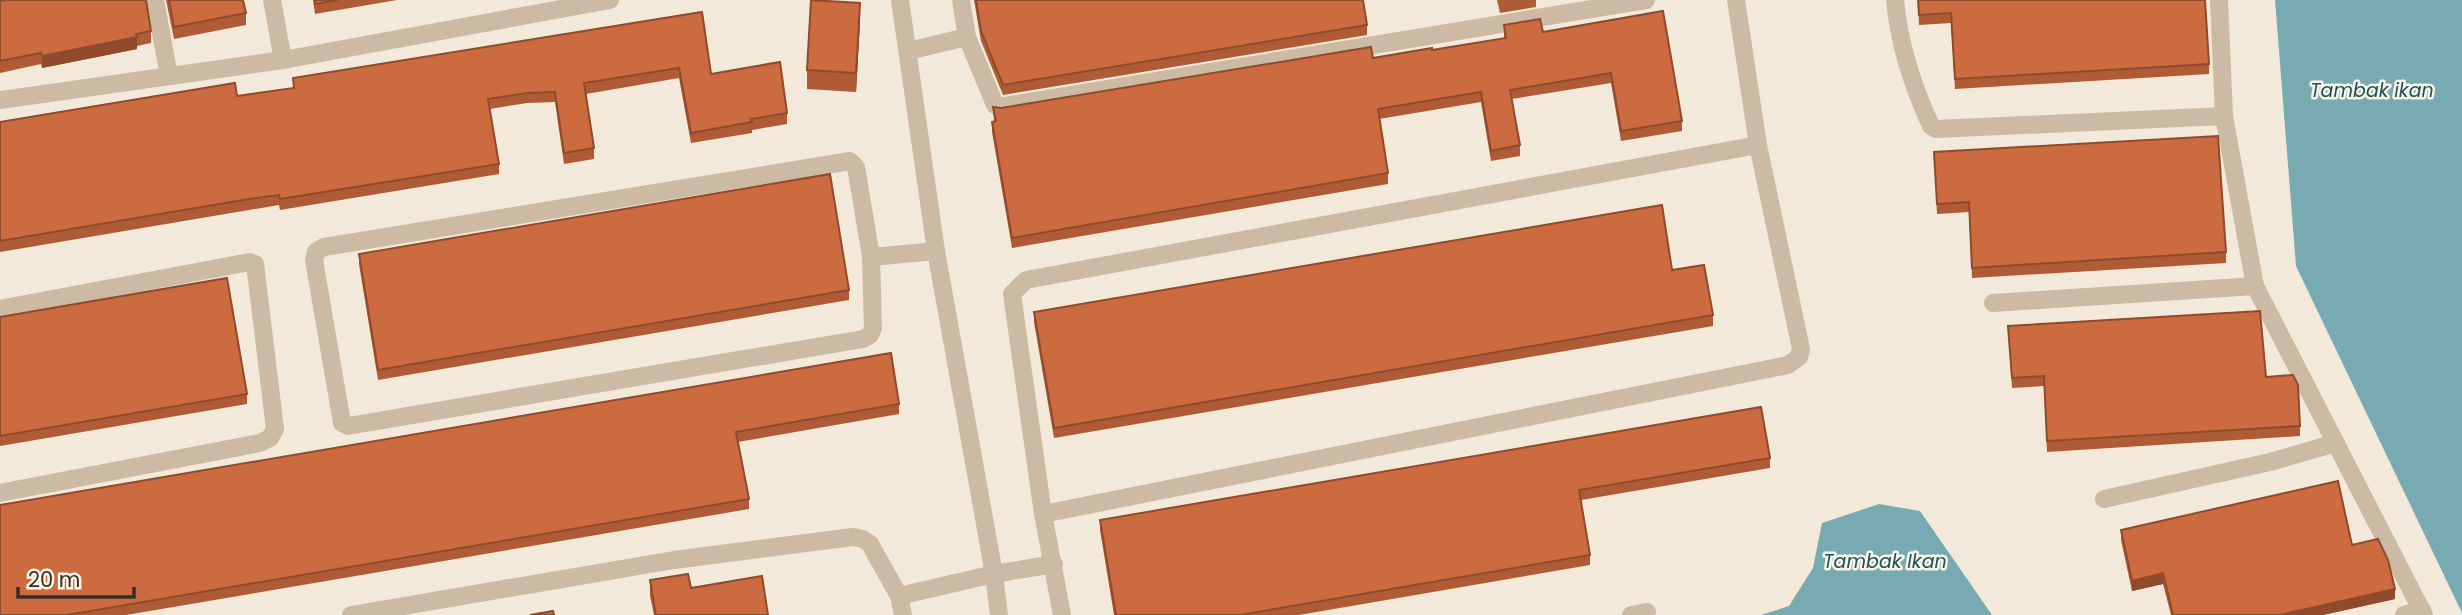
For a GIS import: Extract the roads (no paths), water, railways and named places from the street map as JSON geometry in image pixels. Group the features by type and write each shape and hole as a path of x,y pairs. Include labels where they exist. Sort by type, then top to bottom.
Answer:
{"street":[{"path":"155,0 169,76"},
{"path":"272,0 284,60"},
{"path":"0,100 284,60 610,0"},
{"path":"900,0 936,251 999,615"},
{"path":"961,0 967,37 993,99 999,107 1646,0"},
{"path":"1043,514 1788,365 1799,357 1801,349 1758,145 1736,0"},
{"path":"1895,0 1909,73 1929,122 1936,129 2224,116"},
{"path":"2219,0 2224,116 2255,286 2423,612 2404,615"},
{"path":"908,51 967,37"},
{"path":"1062,615 1043,514 1012,294 1026,280 1758,145"},
{"path":"850,161 856,167 871,257 873,328 870,335 863,339 348,426 340,418 314,260 316,252 324,247 850,161"},
{"path":"871,257 936,251"},
{"path":"0,309 250,262 255,264 275,429 270,438 260,443 0,494"},
{"path":"1993,303 2255,286"},
{"path":"2104,499 2270,462 2336,443"},
{"path":"351,615 674,560 853,537 870,544 900,596 903,615"},
{"path":"900,596 1054,564"}],"water":[{"name":"Tambak ikan","path":"2275,0 2462,0 2462,613 2296,266"},
{"name":"Tambak Ikan","path":"1879,504 1920,511 1992,615 1761,615 1789,606 1813,568 1822,523"}]}
